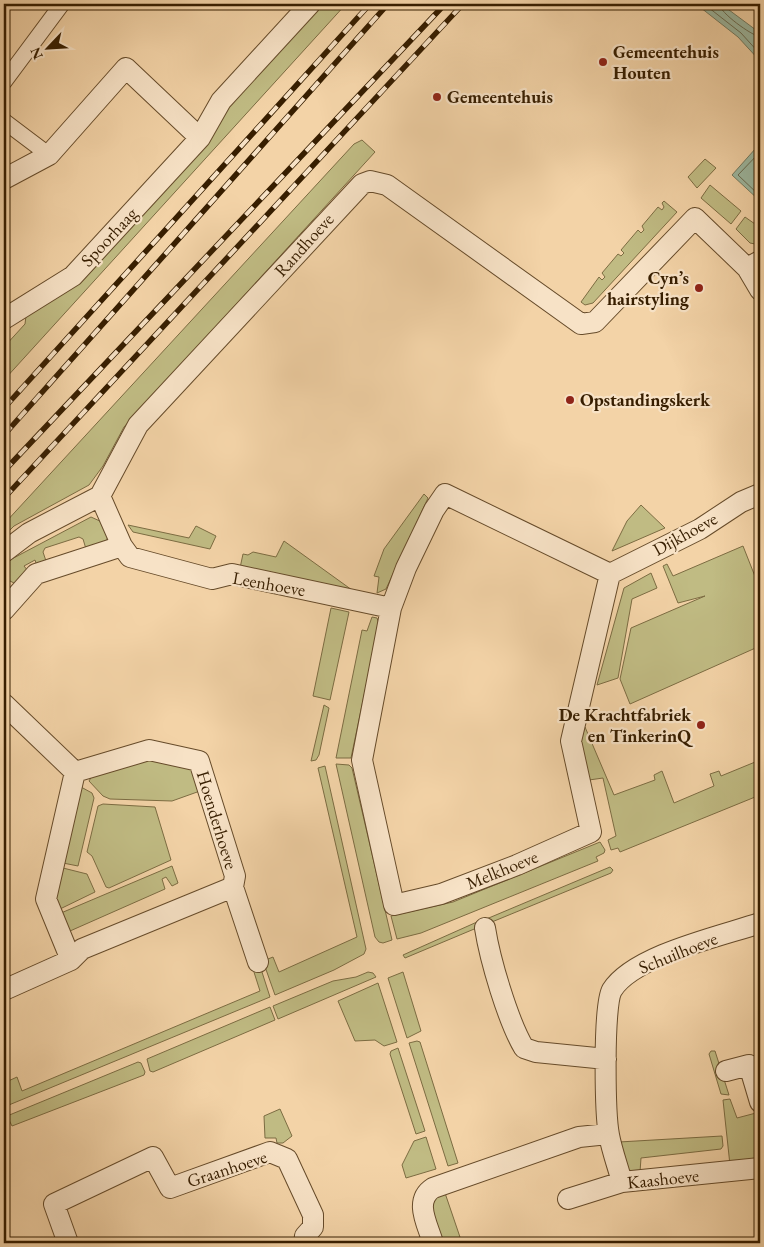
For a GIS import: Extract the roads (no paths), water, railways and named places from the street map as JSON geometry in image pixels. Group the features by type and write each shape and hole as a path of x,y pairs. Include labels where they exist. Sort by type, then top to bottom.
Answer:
{"street":[{"name":"Spoorhaag","path":"4,320 73,276 200,138 221,101 310,4"},
{"path":"4,82 55,6"},
{"path":"4,179 49,155 126,68 200,138"},
{"path":"4,120 49,155"},
{"name":"Randhoeve","path":"100,496 106,488 131,435 138,426 362,184 370,181 387,184 582,324 595,322 695,218 754,265"},
{"path":"754,265 760,290"},
{"name":"Melkhoeve","path":"445,494 610,574 571,741 591,832 517,865 441,894 394,905 362,760 391,608 406,568 434,510 445,494"},
{"name":"Dijkhoeve","path":"610,574 700,529 742,502 760,494"},
{"path":"4,552 29,534 100,496 122,546 36,574 4,610"},
{"name":"Leenhoeve","path":"122,546 130,556 212,579 232,574 391,608"},
{"path":"4,704 75,772 46,900 71,960"},
{"name":"Hoenderhoeve","path":"75,772 149,750 199,761 235,876 233,887 258,962"},
{"name":"Hoenderhoeve","path":"4,990 71,960 82,949 233,887"},
{"name":"Schuilhoeve","path":"622,1182 608,1134 606,1059 608,1005 612,991 638,967 681,949 760,924"},
{"path":"485,928 488,946 516,1034 524,1048 536,1052 606,1059"},
{"path":"726,1071 748,1065 760,1102"},
{"path":"433,1243 422,1210 422,1201 426,1192 448,1181 579,1136 608,1134"},
{"name":"Graanhoeve","path":"68,1243 54,1204 153,1157 170,1188 270,1152 287,1159 313,1214 313,1227 305,1236 304,1243"},
{"name":"Kaashoeve","path":"568,1198 622,1182 760,1168"}],"water":[{"path":"696,4 721,4 760,33 760,61 738,37"},
{"path":"760,147 760,201 732,175 756,148"}],"railway":[{"path":"4,408 370,4"},
{"path":"4,435 388,4"},
{"path":"4,471 445,4"},
{"path":"4,498 463,4"}],"place":[{"name":"Gemeentehuis Houten","path":"603,62"},
{"name":"Gemeentehuis","path":"437,97"},
{"name":"Cyn’s hairstyling","path":"699,288"},
{"name":"Opstandingskerk","path":"570,400"},
{"name":"De Krachtfabriek en TinkerinQ","path":"701,725"}]}
